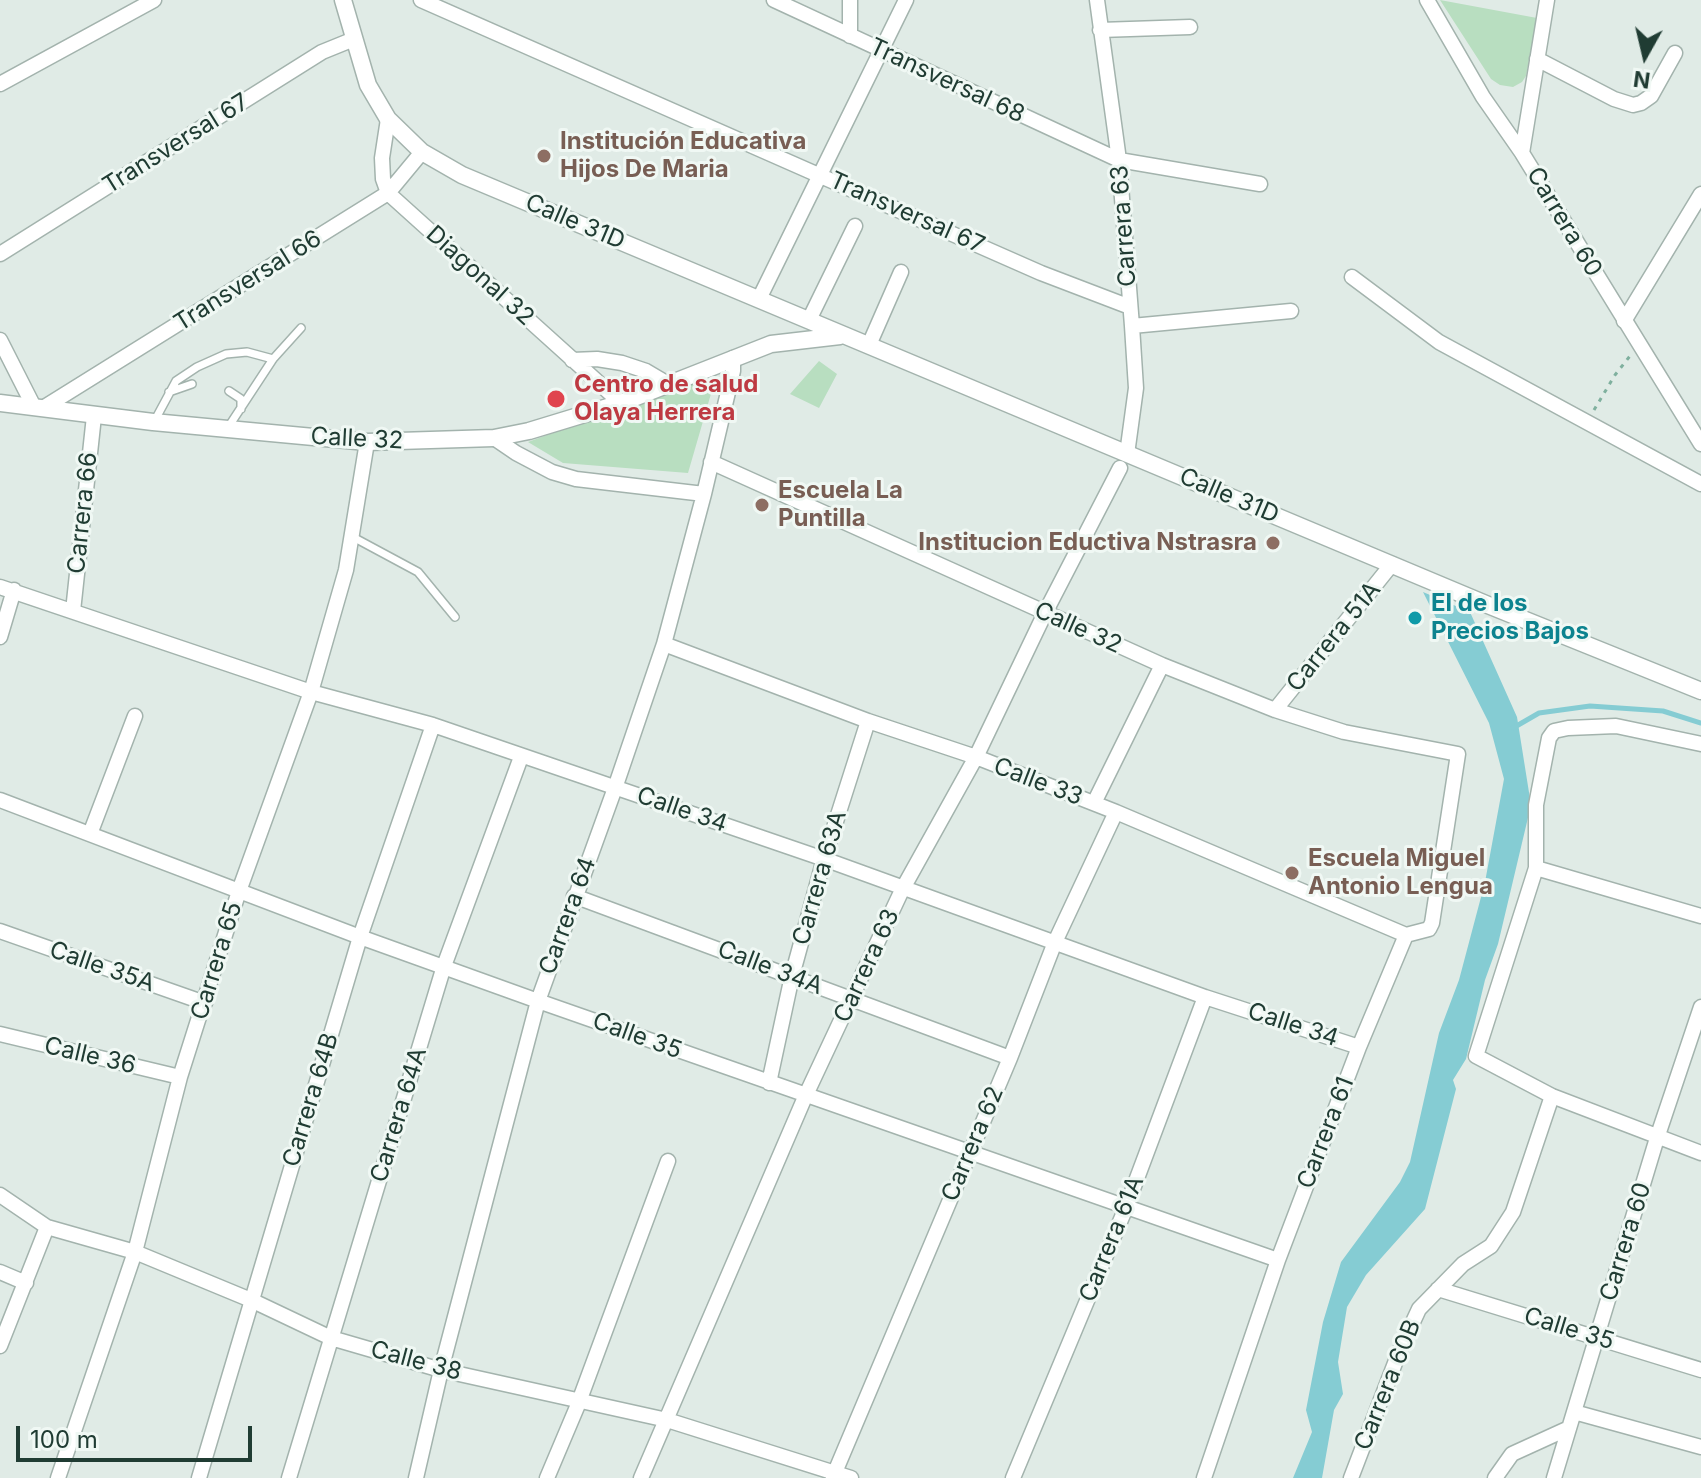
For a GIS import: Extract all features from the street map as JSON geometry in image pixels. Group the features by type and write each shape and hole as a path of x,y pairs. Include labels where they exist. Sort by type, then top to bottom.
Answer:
{"street":[{"path":"0,84 154,0"},
{"path":"343,0 368,85 393,125 382,158 383,179 388,193"},
{"name":"Transversal 67","path":"421,0 458,7 820,175 1041,273 1130,307"},
{"name":"Transversal 68","path":"774,0 1119,160 1260,184"},
{"path":"850,0 850,36"},
{"path":"759,299 906,0"},
{"name":"Carrera 63","path":"641,1478 805,1097 902,890 976,757 1123,461 1136,388 1119,160 1097,0"},
{"name":"Carrera 60","path":"1427,0 1483,97 1522,153 1701,444"},
{"path":"1522,153 1547,0"},
{"path":"1100,30 1190,27"},
{"name":"Transversal 67","path":"0,254 322,52 354,39"},
{"path":"1537,59 1614,99 1633,105 1651,96 1675,53"},
{"name":"Calle 31D","path":"393,125 422,152 462,175 846,335 1123,461 1392,564 1701,691"},
{"name":"Transversal 66","path":"38,407 388,193 422,152"},
{"name":"Diagonal 32","path":"388,193 621,403"},
{"path":"1624,321 1701,194"},
{"path":"809,320 855,226"},
{"path":"869,345 901,272"},
{"path":"1352,277 1439,342 1701,484"},
{"path":"1132,326 1291,311"},
{"name":"Calle 32","path":"0,403 94,416 367,442 494,438 529,431 621,403 733,358 786,341 846,335"},
{"path":"0,340 38,407"},
{"name":"Carrera 64","path":"416,1478 441,1370 538,1001 664,644 704,494 733,371 733,358"},
{"path":"572,360 597,359 622,363 646,371 668,384"},
{"name":"Carrera 66","path":"73,611 94,416"},
{"path":"494,438 552,472 576,479 704,494"},
{"name":"Carrera 65","path":"58,1478 135,1252 180,1077 239,891 311,692 346,570 367,442"},
{"name":"Calle 32","path":"711,462 1162,665 1275,710 1344,732 1458,754"},
{"name":"Carrera 51A","path":"1275,710 1392,564"},
{"path":"0,637 7,588"},
{"name":"Calle 34","path":"7,588 311,692 433,725 824,859 902,890 1205,997 1359,1047"},
{"name":"Calle 33","path":"664,644 1094,803 1406,935"},
{"path":"1094,803 1162,665"},
{"path":"90,834 135,716"},
{"name":"Carrera 63A","path":"769,1083 792,976 824,859 868,721"},
{"name":"Carrera 64B","path":"199,1478 360,937 433,725"},
{"path":"1701,744 1616,726 1554,731 1549,738 1536,805 1536,868 1476,1056 1552,1096 1701,1153"},
{"name":"Carrera 61","path":"1204,1478 1278,1260 1359,1047 1406,935 1429,929 1432,923 1458,754"},
{"name":"Carrera 64A","path":"289,1478 444,966 521,757"},
{"name":"Calle 35","path":"0,800 360,937 805,1097 971,1151 1278,1260"},
{"name":"Carrera 62","path":"834,1475 1010,1058 1055,942 1116,812"},
{"path":"1536,868 1701,916"},
{"name":"Calle 34A","path":"574,896 1010,1058"},
{"name":"Calle 35A","path":"0,931 205,1003"},
{"name":"Carrera 61A","path":"1013,1478 1127,1205 1205,997"},
{"name":"Carrera 60","path":"1554,1478 1657,1138 1701,1007"},
{"name":"Calle 36","path":"0,1034 180,1077"},
{"name":"Carrera 60B","path":"1351,1478 1419,1309 1463,1264 1491,1246 1513,1212 1552,1096"},
{"path":"547,1478 668,1161"},
{"name":"Calle 38","path":"0,1195 47,1227 135,1252 251,1300 331,1338 441,1370 667,1420 851,1478"},
{"path":"0,1346 47,1227"},
{"path":"0,1272 26,1283"},
{"name":"Calle 35","path":"1438,1289 1701,1370"},
{"path":"1574,1412 1701,1447"},
{"path":"1495,1478 1512,1454 1569,1428"}],"lane":[{"path":"227,430 273,359 301,328"},
{"path":"153,422 176,381 197,367 226,354 247,352 273,359"},
{"path":"169,392 192,384"},
{"path":"229,391 241,399 242,411"},
{"path":"351,536 418,572 455,617"}],"path":[{"path":"1589,425 1615,375 1639,346"}],"green space":[{"path":"1440,0 1537,18 1526,76 1522,82 1513,87 1500,85 1491,79"},
{"path":"819,361 837,374 819,408 790,394"},
{"path":"717,373 688,473 563,463 528,442"}],"water":[{"path":"1423,592 1470,612 1517,717 1531,805 1498,944 1485,980 1466,1059 1453,1080 1456,1089 1425,1209 1366,1275 1347,1307 1338,1362 1343,1394 1334,1410 1322,1478 1293,1478 1312,1432 1306,1410 1323,1322 1341,1262 1400,1182 1410,1162 1439,1033 1459,980 1485,882 1504,779 1489,723"}],"waterway":[{"path":"1513,728 1539,713 1590,706 1663,711 1701,723"}],"place":[{"name":"Institución Educativa Hijos De Maria","path":"544,156"},
{"name":"Centro de salud Olaya Herrera","path":"556,399"},
{"name":"Escuela La Puntilla","path":"762,505"},
{"name":"Institucion Eductiva Nstrasra","path":"1273,543"},
{"name":"El de los Precios Bajos","path":"1415,618"},
{"name":"Escuela Miguel Antonio Lengua","path":"1292,873"}]}
